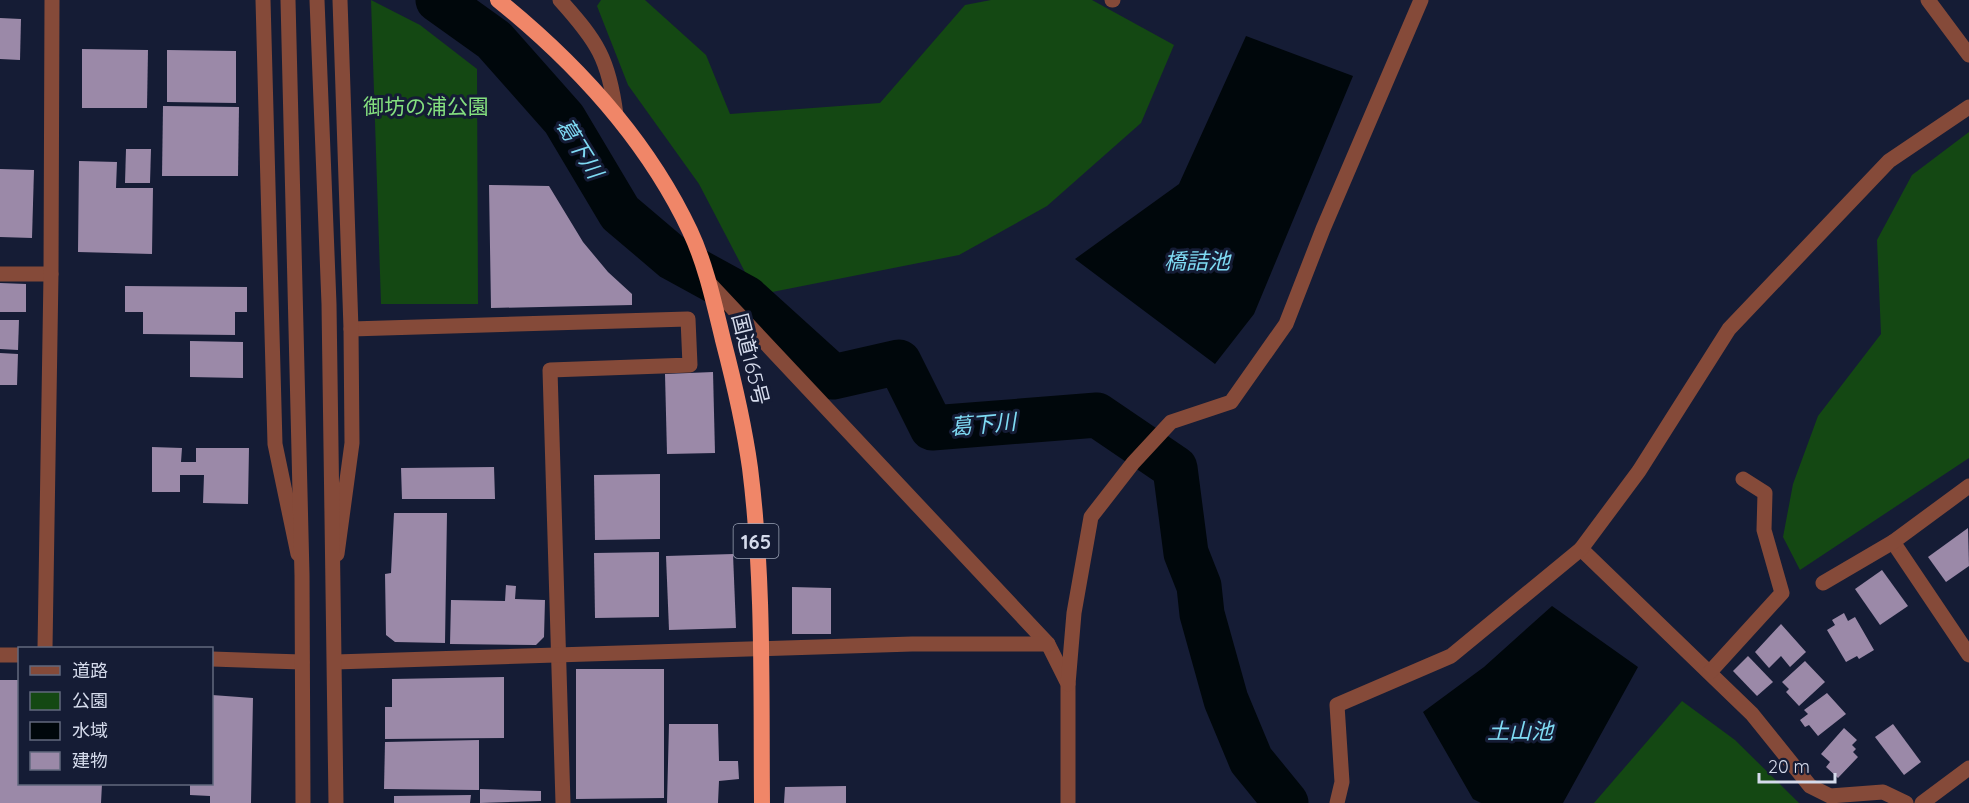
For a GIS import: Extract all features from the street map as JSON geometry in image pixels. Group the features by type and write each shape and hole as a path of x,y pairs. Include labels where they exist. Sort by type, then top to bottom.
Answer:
{"highway":[{"name":"国道165号","path":"498,0 548,42 616,115 652,164 691,232 709,283 741,412 750,467 755,517 761,649 762,803"}],"street":[{"path":"45,647 51,274 52,0"},
{"path":"262,0 275,444 302,575"},
{"path":"288,0 297,305 303,803"},
{"path":"317,0 328,304 336,803"},
{"path":"334,578 352,443 351,329 340,0"},
{"path":"560,0 586,29 603,54 612,82 616,115"},
{"path":"1068,803 1068,684 1074,612 1091,517 1133,463 1171,422 1231,402 1286,324 1421,0"},
{"path":"1928,0 1969,56"},
{"path":"1337,803 1342,782 1337,705 1451,656 1581,549 1639,471 1729,329 1888,161 1969,107"},
{"path":"0,274 51,274"},
{"path":"709,283 1048,644 1068,684"},
{"path":"351,329 688,320 690,365 550,370 563,803"},
{"path":"1710,672 1782,593 1764,530 1765,493 1743,479"},
{"path":"1823,583 1893,542 1969,486"},
{"path":"1893,542 1969,655"},
{"path":"1581,549 1752,714 1810,786 1830,796 1883,792 1906,803"},
{"path":"335,662 761,649 1048,644"},
{"path":"0,655 18,655"},
{"path":"213,659 302,662"},
{"path":"1922,803 1969,768"}],"green space":[{"name":"御坊の浦公園","path":"371,0 420,25 477,69 478,304 381,304"},
{"path":"601,0 645,0 706,55 730,114 880,103 965,5 991,0 1092,0 1174,45 1141,123 1047,206 959,255 757,295 699,184 628,85 597,6"},
{"path":"1969,132 1969,458 1800,570 1783,537 1793,484 1818,416 1881,334 1877,240 1912,175"},
{"path":"1682,701 1735,740 1799,803 1594,803"}],"water":[{"name":"橋詰池","path":"1246,36 1353,76 1254,314 1215,364 1075,259 1179,184"},
{"name":"土山池","path":"1552,606 1638,667 1563,803 1481,803 1473,799 1423,712 1484,667"}],"building":[{"path":"0,18 21,19 20,60 0,59"},
{"path":"82,49 148,50 147,108 82,108"},
{"path":"167,50 236,51 236,103 167,102"},
{"path":"163,106 239,107 238,176 162,176"},
{"path":"126,149 151,149 150,183 125,183"},
{"path":"79,161 117,162 116,188 153,188 152,254 78,252"},
{"path":"0,169 34,170 32,238 0,237"},
{"path":"489,185 549,186 583,242 608,272 632,294 632,305 491,308"},
{"path":"0,283 26,284 26,312 0,312"},
{"path":"125,286 247,287 247,312 235,312 235,335 143,334 143,312 125,312"},
{"path":"0,320 19,320 18,350 0,349"},
{"path":"190,341 243,342 243,378 190,377"},
{"path":"0,353 18,354 17,385 0,385"},
{"path":"713,372 715,453 667,454 665,374"},
{"path":"152,447 182,448 181,462 196,462 196,448 249,448 248,504 203,503 204,475 180,475 180,492 152,492"},
{"path":"494,467 495,499 402,499 401,468"},
{"path":"660,474 660,539 595,540 594,475"},
{"path":"394,513 447,513 445,643 395,642 386,635 385,574 391,573"},
{"path":"1968,528 1969,566 1946,582 1928,557"},
{"path":"659,552 659,617 595,618 594,553"},
{"path":"733,554 736,628 669,630 666,556"},
{"path":"1882,570 1908,606 1880,625 1855,589"},
{"path":"506,585 516,586 515,599 545,600 544,637 536,645 450,644 451,600 505,601"},
{"path":"792,587 831,588 831,634 792,634"},
{"path":"1844,613 1848,621 1855,617 1874,650 1859,659 1857,656 1846,662 1827,630 1835,625 1832,620"},
{"path":"1781,624 1806,652 1790,667 1781,656 1769,668 1755,652"},
{"path":"1748,656 1773,682 1757,696 1733,671"},
{"path":"1805,661 1825,682 1799,706 1786,692 1789,689 1782,682"},
{"path":"576,669 664,669 664,798 576,799"},
{"path":"504,677 504,738 385,739 385,707 392,707 392,679"},
{"path":"0,680 18,680 18,785 102,785 101,803 0,803"},
{"path":"1827,693 1846,714 1818,736 1809,725 1805,727 1800,720 1808,714 1804,710"},
{"path":"213,695 253,698 251,803 210,803 210,796 190,795 190,785 213,785"},
{"path":"669,724 718,724 719,761 738,761 739,779 719,781 718,803 667,803"},
{"path":"1893,724 1921,762 1904,775 1875,737"},
{"path":"1844,728 1857,740 1852,745 1856,749 1853,752 1858,757 1838,778 1826,767 1830,762 1821,754"},
{"path":"479,740 479,790 384,789 385,742"},
{"path":"846,786 846,803 784,803 785,787"},
{"path":"480,789 541,791 541,801 480,803"},
{"path":"471,795 470,803 394,803 394,796"}],"waterway":[{"name":"葛下川","path":"438,0 494,40 564,119 620,213 673,258 746,298 833,377 899,362 932,428 1097,415 1175,468 1186,553 1199,586 1202,614 1226,700 1251,760 1286,803"}]}
